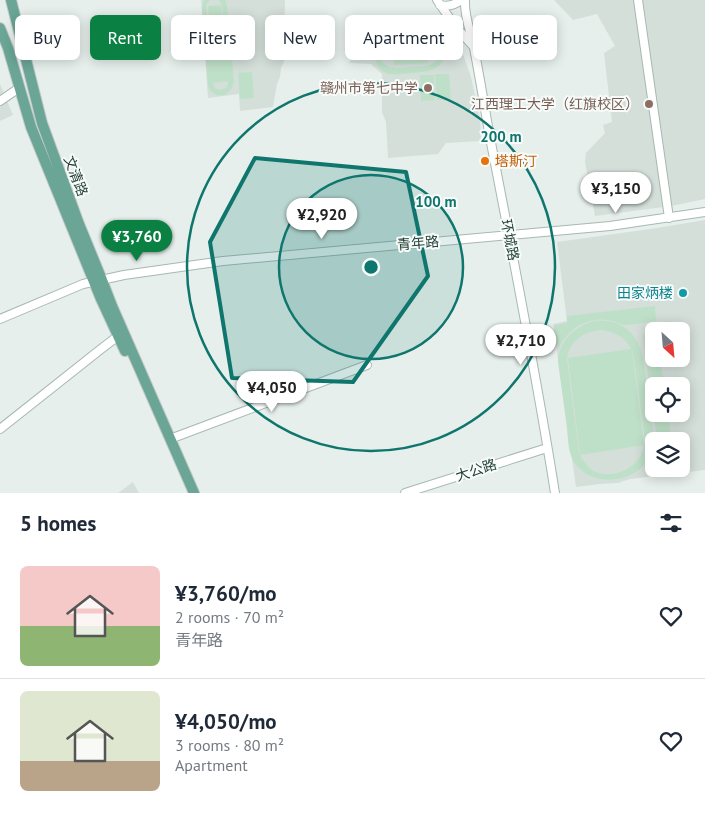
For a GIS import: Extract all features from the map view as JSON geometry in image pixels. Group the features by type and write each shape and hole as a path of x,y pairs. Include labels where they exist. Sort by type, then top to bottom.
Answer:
{"main road":[{"name":"文清路","path":"11,0 42,124 118,336 187,493"},
{"name":"文清路","path":"0,28 8,48 31,127 194,493"}],"street":[{"path":"438,2 447,6 463,0"},
{"name":"环城路","path":"463,0 473,43"},
{"path":"638,0 669,218"},
{"path":"438,2 455,26 473,46"},
{"name":"环城路","path":"476,60 555,493"},
{"path":"0,101 20,88"},
{"name":"青年路","path":"0,319 83,284 124,275 223,261 610,226 705,212"},
{"path":"0,429 118,336"},
{"path":"170,439 367,365"},
{"name":"大公路","path":"405,493 548,448"}],"highlighted area":[{"path":"255,158 406,172 428,276 353,382 232,378 210,242"}],"shaded area":[{"path":"201,0 285,0 285,15 265,15 265,60 284,60 273,107 240,111 239,94 208,98 205,60 255,60 255,15 202,15"},
{"name":"江西理工大学（红旗校区）","path":"554,0 705,0 705,199 671,206 595,216 585,162 586,153 605,133 603,125 612,122 604,53 615,46 597,14 573,20"},
{"name":"赣州市第七中学","path":"463,54 471,77 480,119 481,141 446,143 438,154 388,158 386,122 382,112 382,74 371,64 349,63 350,60 463,60"},
{"path":"0,84 13,115 0,121"},
{"path":"705,220 705,470 690,472 690,432 645,432 645,477 647,477 618,483 576,487 553,324 567,321 557,242"},
{"path":"133,482 139,493 118,493"}],"green space":[{"path":"204,0 210,0 206,6 207,15 203,15"},
{"path":"219,0 225,0 228,15 223,15 222,5"},
{"path":"221,5 222,15 209,15 208,6"},
{"path":"206,60 226,60 227,66 227,60 232,60 234,81 230,90 223,95 219,95 211,91 208,86","holes":["228,81 226,88 220,90 215,88 213,83"]},
{"path":"375,60 382,60 389,67 399,68 430,65 436,60 443,60 436,68 428,71 402,74 388,74 378,67"},
{"path":"394,60 428,60 428,63 394,65"},
{"path":"252,72 254,98 240,99 238,73"},
{"path":"435,74 449,74 451,99 437,100"},
{"path":"420,75 434,75 435,100 421,101"},
{"path":"655,306 656,321 625,325 609,320 592,321 572,330 558,348 554,325 567,323 567,316"},
{"path":"593,321 612,322 632,334 641,349 646,377 645,422 652,422 653,432 645,432 645,440 645,463 643,466 633,474 621,478 608,480 595,478 583,472 574,462 569,450 558,362 564,342 579,327","holes":["602,330 623,338 631,349 567,358 575,341 590,332","632,350 645,440 644,445","568,359 580,454 579,452","644,445 642,453 632,466 617,473 608,474 592,470 580,455"]},
{"path":"643,335 645,335 645,352"},
{"path":"647,368 662,368 663,377 648,377"},
{"path":"655,422 669,422 670,432 656,432"}],"place":[{"name":"赣州市第七中学","path":"428,88"},
{"name":"江西理工大学（红旗校区）","path":"649,104"},
{"name":"塔斯汀","path":"485,161"},
{"name":"田家炳楼","path":"683,293"}]}
